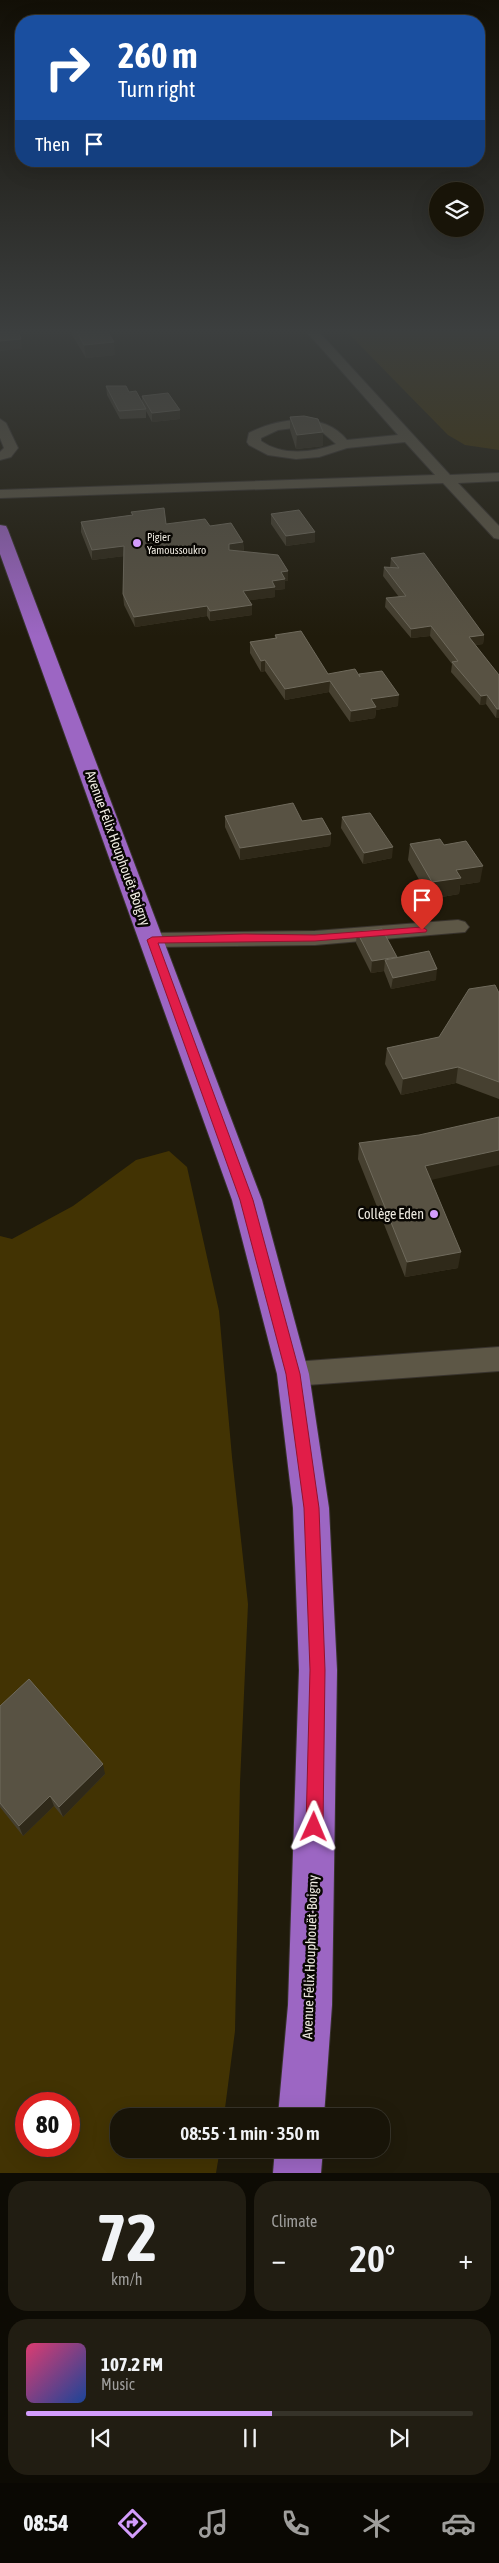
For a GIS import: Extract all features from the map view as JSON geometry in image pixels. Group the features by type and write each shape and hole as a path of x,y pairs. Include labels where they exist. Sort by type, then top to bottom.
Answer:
{"highway":[{"name":"Avenue Félix Houphouët-Boigny","path":"0,530 247,1200 293,1374 312,1508 318,1670 310,2005 303,2108"},
{"path":"297,2173 298,2158"}],"street":[{"path":"0,456 6,454 11,448 5,433"},
{"path":"258,433 254,436 254,442 261,448 293,455 313,455 335,449 343,444 408,438"},
{"path":"335,433 339,436 343,444"},
{"path":"404,433 499,535"},
{"path":"0,494 499,477"},
{"path":"152,940 244,937 315,938 458,927"},
{"path":"293,1374 499,1359"}],"shaded area":[{"path":"446,433 499,433 499,450 465,445"},
{"path":"169,1151 187,1167 219,1311 248,1604 240,1783 235,2031 225,2108 110,2108 110,2158 218,2158 216,2173 0,2173 0,1236 12,1239 73,1206 136,1160"}],"building":[{"path":"164,508 166,524 205,519 210,526 231,523 243,542 229,544 229,550 278,555 288,571 281,572 285,579 272,581 275,587 243,591 252,605 210,611 207,606 134,617 123,594 124,546 92,550 81,522 133,515 131,512"},
{"path":"299,510 315,532 286,536 271,514"},
{"path":"424,553 484,635 469,637 499,675 499,709 497,709 487,695 481,696 452,662 458,661 431,626 411,629 386,598 406,596 384,567 399,568 391,558"},
{"path":"301,631 328,674 355,669 360,677 359,674 382,671 399,695 371,699 376,707 351,711 330,681 285,689 265,660 261,661 250,642 277,638 275,635"},
{"path":"293,803 302,821 322,818 331,834 240,848 225,816"},
{"path":"370,813 393,847 364,853 342,817"},
{"path":"440,839 444,845 466,841 483,866 456,870 461,878 432,882 410,844"},
{"path":"382,929 397,957 372,961 357,932"},
{"path":"429,951 437,969 393,978 385,960"},
{"path":"495,985 499,993 499,1082 458,1067 403,1079 387,1048 439,1037 469,989"},
{"path":"499,1117 499,1150 425,1166 461,1252 407,1262 359,1143 419,1135"},
{"path":"29,1679 103,1764 59,1807 50,1796 19,1826 0,1803 0,1706"}],"place":[{"name":"Pigier Yamoussoukro","path":"137,543"},
{"name":"Collège Eden","path":"434,1214"}],"route":[{"path":"314,1827 318,1670 312,1508 293,1374 247,1200 152,940 244,937 315,938 422,930"}]}
